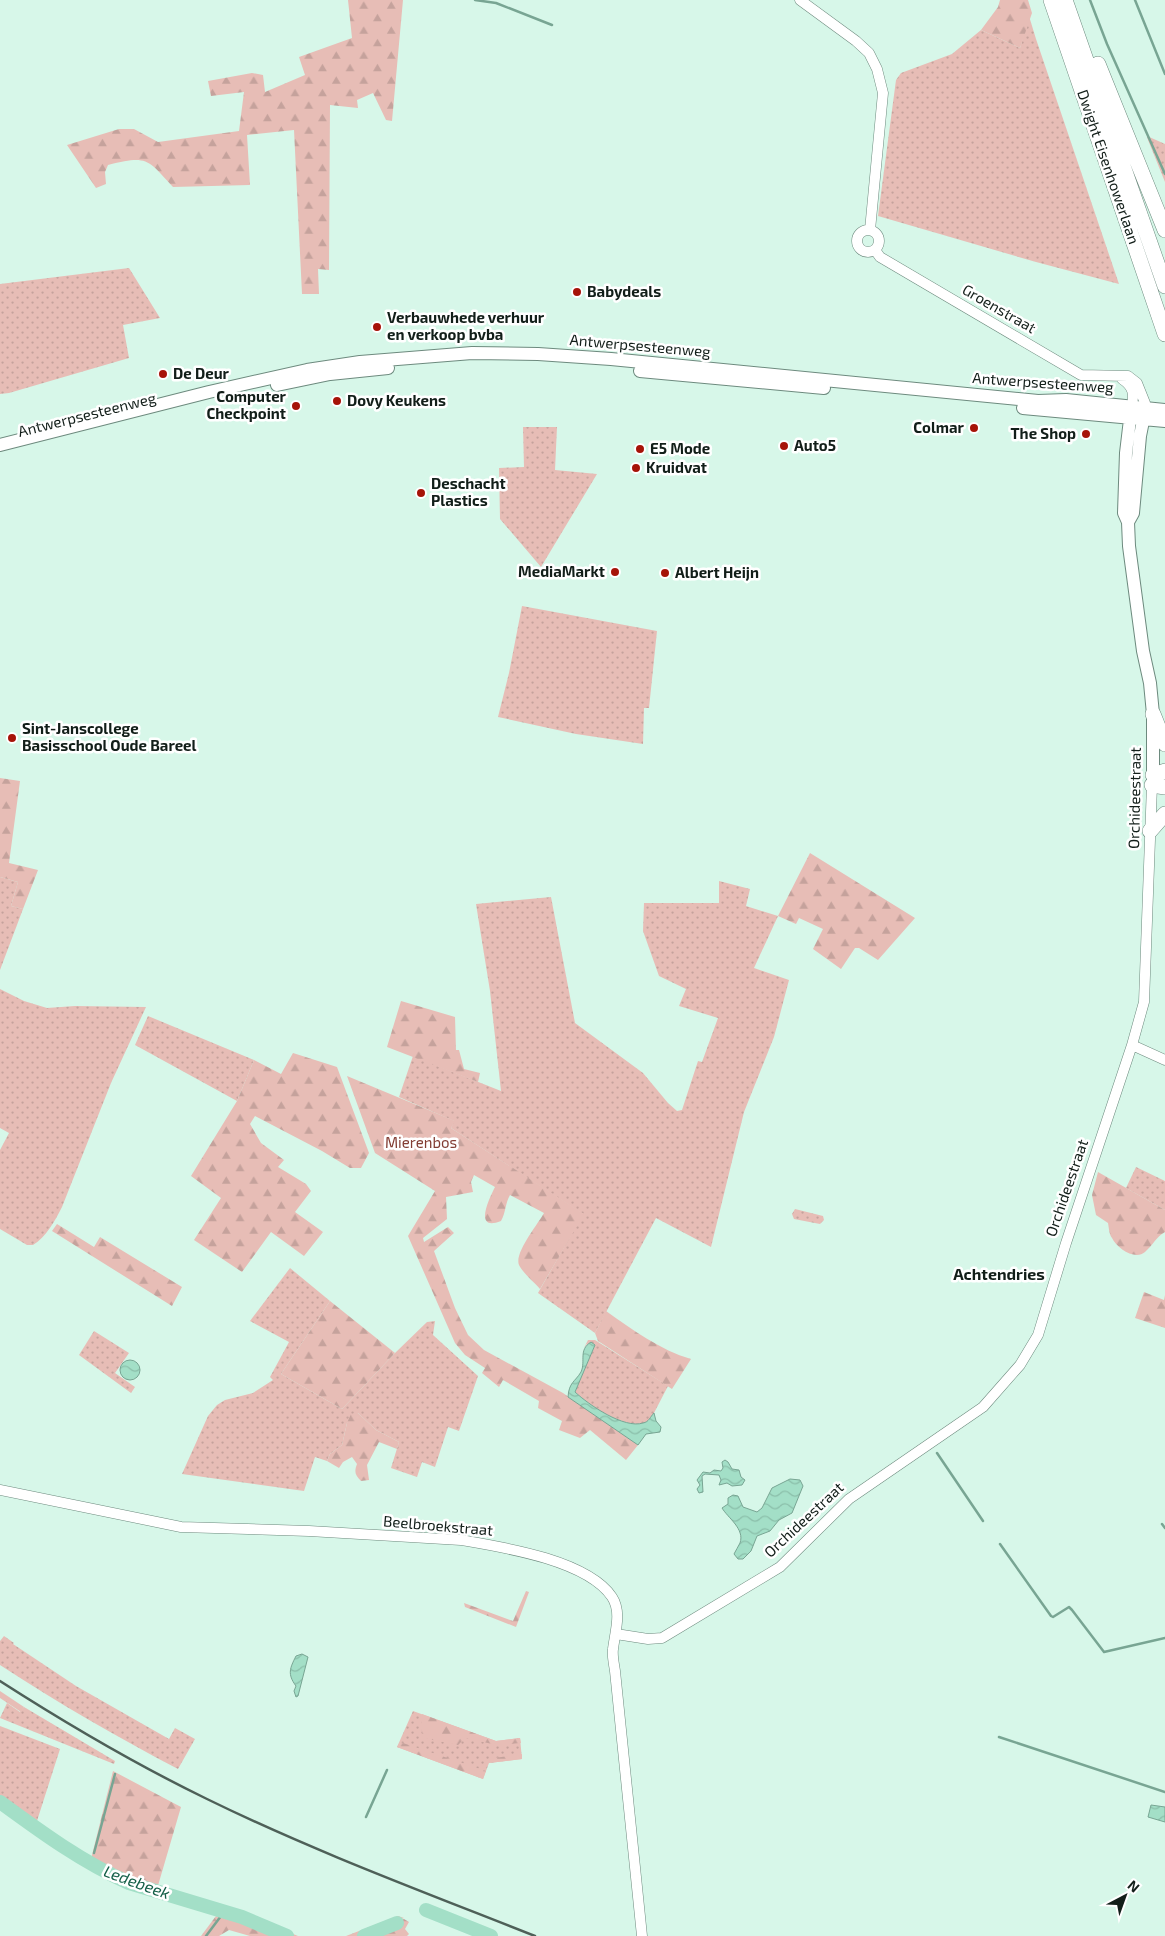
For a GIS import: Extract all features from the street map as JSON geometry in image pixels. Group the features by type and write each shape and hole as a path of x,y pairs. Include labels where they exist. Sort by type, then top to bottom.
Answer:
{"highway":[{"name":"Dwight Eisenhowerlaan","path":"1051,0 1165,334"},
{"name":"Dwight Eisenhowerlaan","path":"1067,0 1165,286"},
{"path":"1067,0 1088,42 1165,230"},
{"path":"1153,714 1165,744"},
{"path":"1150,831 1165,814"}],"main road":[{"name":"Antwerpsesteenweg","path":"0,445 209,392 307,370 360,362 472,353 538,354 611,359 1030,400 1059,399 1138,413 1165,421"},
{"name":"Antwerpsesteenweg","path":"0,453 241,392 330,374 430,363 472,361 566,363 1138,413 1165,410"},
{"name":"Orchideestraat","path":"1138,413 1140,436 1133,513 1128,522 1128,546 1150,683 1159,779"}],"street":[{"path":"800,0 856,41 869,53 877,69 884,93 870,230"},
{"path":"870,230 876,233 879,244 875,250 864,251 857,243 860,233 870,230"},
{"name":"Groenstraat","path":"875,250 880,257 1081,374 1092,376 1115,374 1128,376 1137,383 1145,403 1138,413"},
{"name":"Orchideestraat","path":"616,1634 648,1639 662,1638 780,1568 849,1499 983,1407 1020,1365 1038,1334 1066,1243 1132,1045 1144,1002 1150,831 1159,779"},
{"path":"1132,1045 1165,1060"},
{"name":"Beelbroekstraat","path":"0,1490 180,1527 309,1531 461,1540 532,1554 552,1560 578,1572 606,1590 616,1606 616,1634 613,1650 642,1936"}],"green space":[{"path":"348,0 403,0 392,121 386,120 373,93 357,100 358,108 330,105 329,270 318,269 319,294 302,294 294,130 247,135 250,185 173,187 152,165 139,160 131,160 108,165 105,172 106,184 96,188 67,145 119,129 134,129 158,142 239,131 244,92 211,96 208,81 252,73 263,75 265,92 305,75 299,57 352,38"},
{"path":"1000,0 1028,0 1032,13 1020,48 981,30 998,7"},
{"path":"1029,16 1119,284 878,216 896,80 901,73 952,54 981,30 1020,48"},
{"path":"1147,136 1165,144 1165,182 1148,140"},
{"path":"129,268 160,318 123,325 129,358 0,394 0,284"},
{"path":"523,427 557,427 555,470 597,474 541,567 500,519 499,468 524,467"},
{"path":"522,606 657,631 649,708 644,708 643,744 576,734 498,717"},
{"path":"0,778 20,781 9,863 38,870 23,909 11,906 18,882 0,877"},
{"path":"810,853 915,918 878,960 859,948 855,948 841,969 813,949 823,929 799,918 796,924 778,916"},
{"path":"0,877 18,882 11,906 23,909 0,970"},
{"path":"719,881 750,889 746,906 778,916 754,968 789,980 774,1037 744,1112 711,1247 656,1218 595,1333 538,1293 583,1214 451,1128 454,1121 399,1097 413,1056 501,1091 490,991 476,904 551,897 575,1023 643,1073 668,1103 677,1111 682,1110 698,1061 702,1062 718,1018 679,1006 686,989 659,976 643,931 644,903 719,903"},
{"path":"0,989 24,1001 47,1008 75,1006 146,1007 111,1083 62,1207 46,1233 33,1245 27,1245 0,1229 0,1150 9,1133 0,1128"},
{"path":"401,1001 455,1017 456,1050 459,1050 464,1069 480,1073 478,1082 387,1047"},
{"path":"148,1016 254,1060 237,1101 135,1045"},
{"path":"293,1053 337,1067 369,1153 361,1168 350,1168 255,1116 250,1124 261,1143 284,1160 278,1167 306,1184 311,1191 295,1212 323,1232 304,1256 271,1232 242,1272 194,1240 221,1198 191,1176 237,1101 254,1060 281,1074"},
{"name":"Mierenbos","path":"347,1076 455,1121 451,1128 584,1214 540,1289 521,1268 518,1260 523,1246 544,1213 510,1195 501,1221 487,1222 485,1213 495,1187 474,1175 471,1182 473,1192 446,1197 447,1219 423,1238 424,1242 448,1227 454,1233 434,1251 455,1308 468,1335 484,1350 563,1393 638,1445 626,1460 590,1430 580,1438 559,1430 562,1421 538,1408 539,1401 503,1380 499,1387 482,1373 485,1368 465,1355 455,1343 408,1236 435,1191 375,1153"},
{"path":"1136,1167 1165,1181 1165,1210 1126,1188"},
{"path":"1098,1172 1165,1210 1165,1232 1145,1252 1136,1255 1131,1254 1118,1246 1110,1235 1108,1223 1096,1215 1092,1195"},
{"path":"795,1209 823,1216 824,1220 820,1224 794,1219 792,1214"},
{"path":"57,1224 94,1247 100,1237 182,1287 172,1306 52,1231"},
{"path":"290,1268 330,1301 281,1374 342,1409 427,1322 435,1321 433,1335 478,1376 459,1431 448,1427 435,1467 422,1462 417,1477 391,1468 399,1442 376,1430 358,1413 347,1423 342,1445 330,1454 327,1461 315,1457 304,1491 182,1474 208,1416 217,1405 225,1400 253,1393 273,1380 270,1377 289,1342 250,1321"},
{"path":"1144,1292 1164,1300 1165,1295 1165,1328 1135,1318"},
{"path":"330,1301 395,1353 342,1409 281,1374"},
{"path":"606,1311 658,1345 691,1359 672,1389 598,1341 595,1333"},
{"path":"94,1331 129,1353 115,1373 135,1387 131,1393 79,1355"},
{"path":"588,1340 595,1340 668,1386 654,1413 647,1422 639,1424 629,1423 609,1416 575,1392 595,1345 587,1344 584,1348"},
{"path":"358,1413 376,1430 399,1442 397,1449 379,1442 367,1465 369,1480 361,1481 356,1475 357,1464 352,1457 343,1462 339,1468 327,1461 330,1454 342,1445 351,1414"},
{"path":"526,1591 529,1592 516,1627 465,1607 464,1603 513,1621"},
{"path":"4,1636 76,1686 169,1739 175,1728 195,1739 178,1769 88,1719 0,1665 0,1641"},
{"path":"0,1691 24,1707 21,1712 0,1698"},
{"path":"7,1703 20,1712 24,1707 115,1761 114,1764 0,1718"},
{"path":"413,1711 496,1741 520,1738 522,1759 489,1763 483,1779 397,1747"},
{"path":"422,1714 496,1741 520,1738 521,1743 497,1745 465,1738 458,1745 423,1738"},
{"path":"0,1726 60,1749 36,1824 0,1798"},
{"path":"400,1742 486,1771 483,1779 397,1747"},
{"path":"522,1754 522,1759 489,1763 488,1759"},
{"path":"113,1771 181,1807 157,1889 123,1876 91,1859"},
{"path":"222,1908 242,1913 298,1936 250,1936 229,1930 219,1936 201,1936"},
{"path":"398,1916 404,1918 358,1936 346,1936"},
{"path":"404,1919 409,1922 405,1929 409,1934 407,1936 358,1936"}],"water":[{"path":"591,1342 595,1345 575,1392 607,1415 626,1423 645,1422 654,1413 656,1421 661,1427 660,1432 646,1434 638,1445 568,1397 571,1385 581,1372 583,1352"},
{"path":"130,1360 137,1363 140,1370 137,1377 130,1380 123,1377 120,1370 123,1363"},
{"path":"725,1460 732,1469 739,1470 741,1477 745,1480 742,1485 732,1486 727,1483 719,1485 721,1480 719,1475 705,1474 702,1476 703,1492 699,1493 697,1489 700,1485 697,1480 703,1472 721,1471 723,1468 722,1462"},
{"path":"790,1479 800,1480 803,1486 792,1513 779,1520 770,1531 757,1536 751,1551 743,1559 738,1559 734,1554 740,1543 740,1533 722,1508 728,1504 728,1498 733,1495 738,1496 743,1507 757,1512 762,1508 772,1488"},
{"path":"302,1654 308,1657 298,1696 296,1697 294,1691 296,1686 291,1678 290,1671 296,1656"},
{"path":"1151,1805 1165,1807 1165,1822 1148,1817"}],"waterway":[{"path":"475,0 496,3 552,25"},
{"path":"1090,0 1107,44 1165,174"},
{"path":"1135,0 1165,74"},
{"path":"937,1453 983,1521"},
{"path":"1162,1524 1165,1528"},
{"path":"1000,1544 1051,1616 1053,1617 1069,1607 1104,1652 1165,1638"},
{"path":"999,1737 1165,1792"},
{"path":"366,1817 387,1770"},
{"path":"94,1853 115,1774"},
{"name":"Ledebeek","path":"0,1802 78,1856 129,1883 242,1917 287,1936"},
{"name":"Ledebeek","path":"91,1863 92,1859"},
{"name":"Ledebeek","path":"426,1910 491,1936"},
{"path":"206,1936 224,1912"},
{"name":"Ledebeek","path":"364,1936 397,1923"}],"railway":[{"path":"0,1681 102,1743 207,1799 328,1854 535,1936"}],"place":[{"name":"Babydeals","path":"577,292"},
{"name":"Verbauwhede verhuur en verkoop bvba","path":"377,327"},
{"name":"De Deur","path":"163,374"},
{"name":"Dovy Keukens","path":"337,401"},
{"name":"Computer Checkpoint","path":"296,406"},
{"name":"Colmar","path":"974,428"},
{"name":"The Shop","path":"1086,434"},
{"name":"Auto5","path":"784,446"},
{"name":"E5 Mode","path":"640,449"},
{"name":"Kruidvat","path":"636,468"},
{"name":"Deschacht Plastics","path":"421,493"},
{"name":"MediaMarkt","path":"615,572"},
{"name":"Albert Heijn","path":"665,573"},
{"name":"Sint-Janscollege Basisschool Oude Bareel","path":"12,738"}],"district":[{"name":"Achtendries","path":"999,1274"}]}
